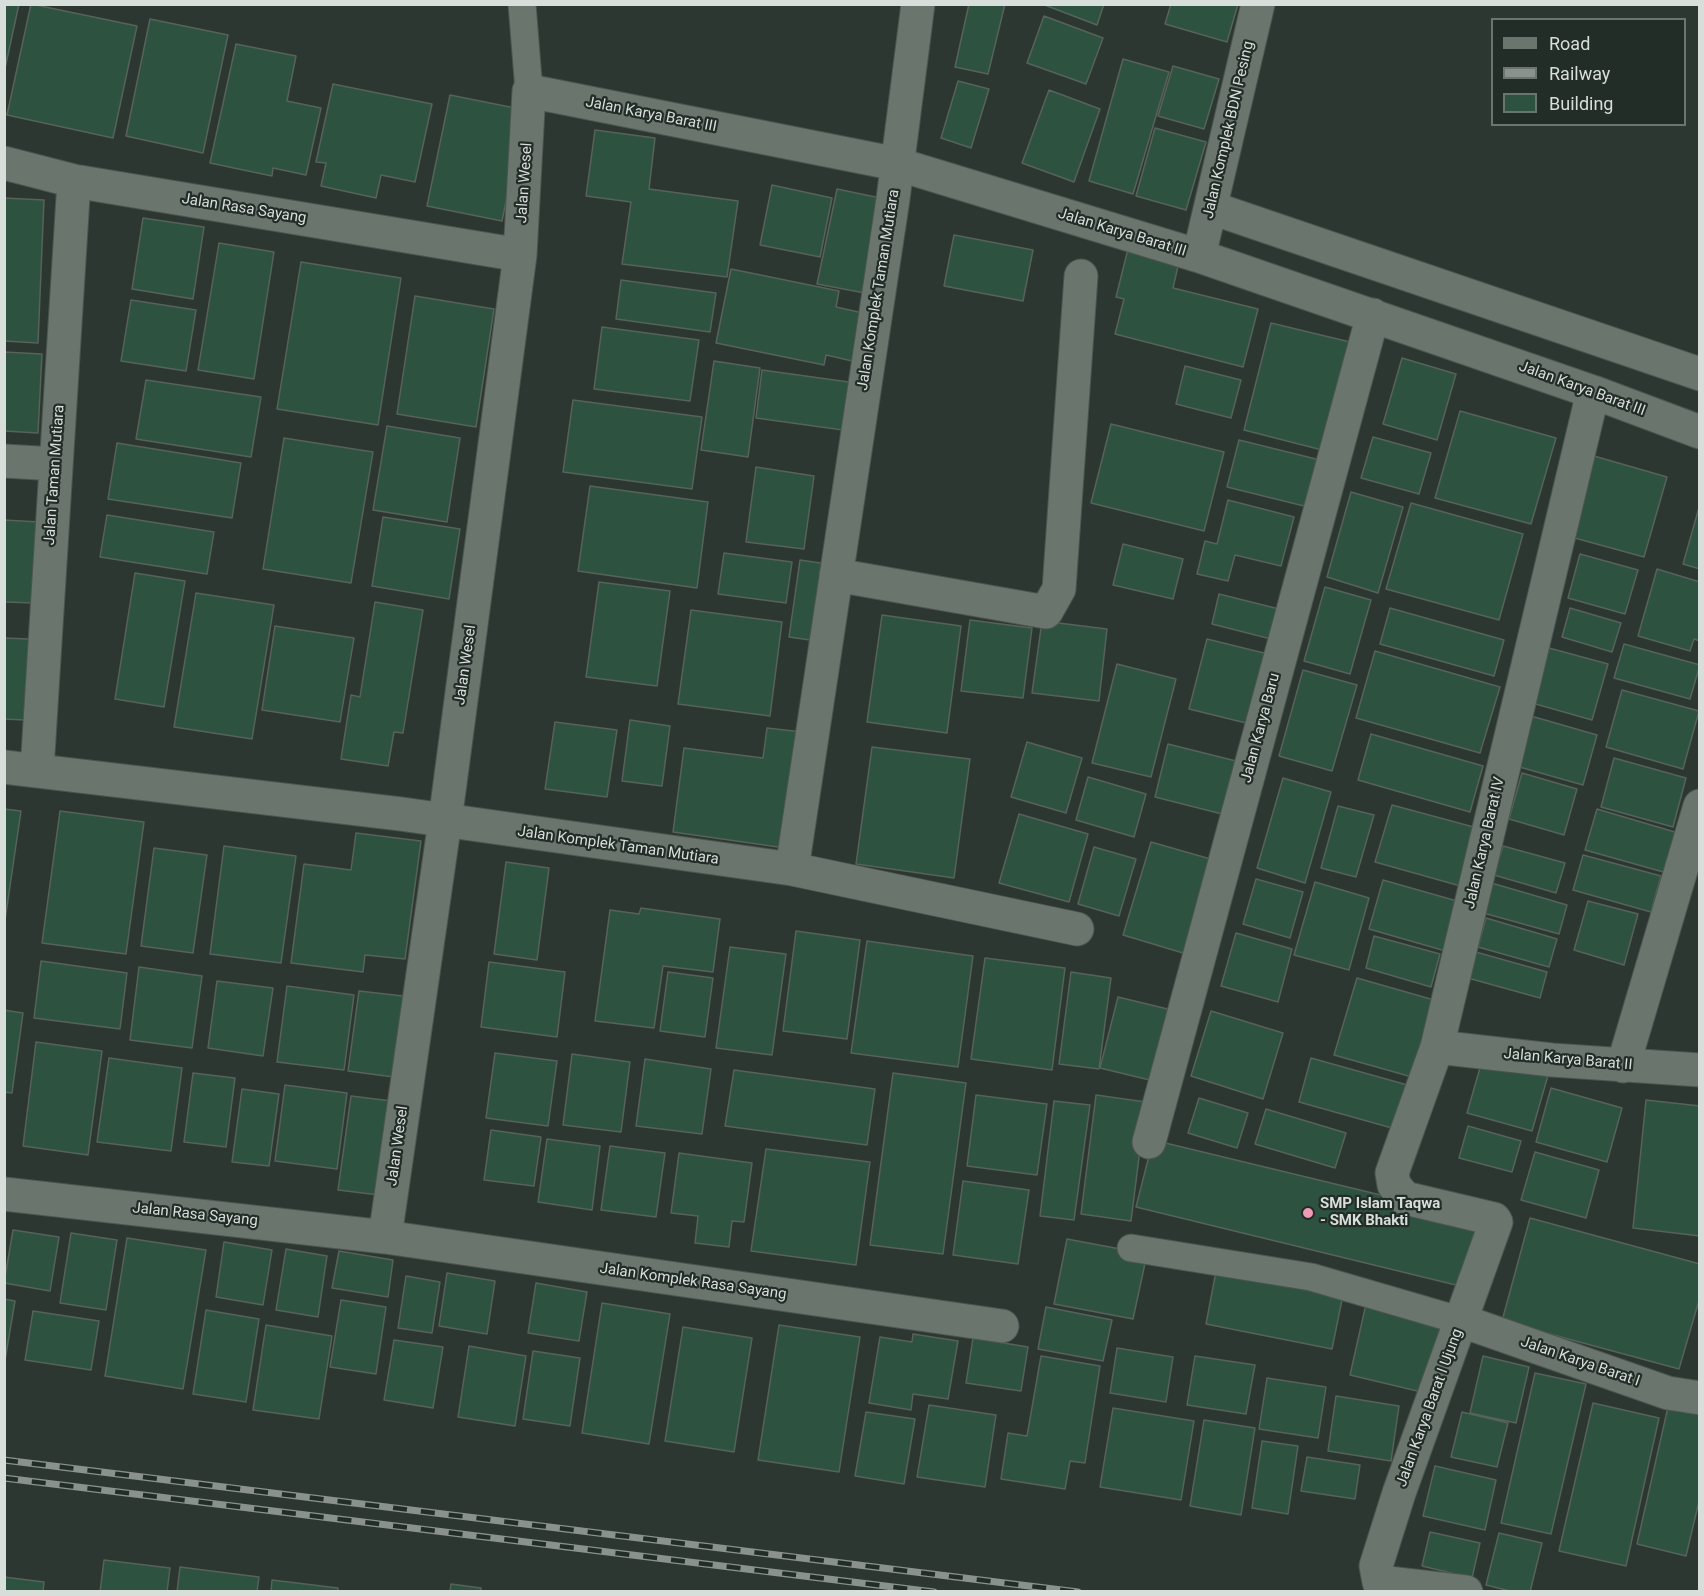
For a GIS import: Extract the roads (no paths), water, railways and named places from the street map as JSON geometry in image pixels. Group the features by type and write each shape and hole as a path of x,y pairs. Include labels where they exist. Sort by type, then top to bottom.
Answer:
{"street":[{"name":"Jalan Komplek Taman Mutiara","path":"792,869 897,164 918,4"},
{"name":"Jalan Komplek BDN Pesing","path":"1199,256 1258,4"},
{"name":"Jalan Karya Barat III","path":"529,91 897,164 1199,256 1593,392 1700,432"},
{"name":"Jalan Wesel","path":"385,1237 445,821 520,255 529,91"},
{"name":"Jalan Rasa Sayang","path":"4,163 74,181 520,255"},
{"name":"Jalan Taman Mutiara","path":"37,770 74,181"},
{"path":"1212,208 1700,374"},
{"path":"836,575 1046,612 1059,589 1081,276"},
{"name":"Jalan Karya Baru","path":"1149,1142 1373,315"},
{"name":"Jalan Karya Barat IV","path":"1494,1219 1405,1198 1394,1185 1392,1173 1437,1047 1593,392"},
{"path":"4,461 56,464"},
{"path":"4,767 445,821"},
{"path":"1623,1066 1700,806"},
{"name":"Jalan Komplek Taman Mutiara","path":"445,821 792,869 1077,928"},
{"name":"Jalan Karya Barat II","path":"1437,1047 1623,1066 1700,1070"},
{"name":"Jalan Rasa Sayang","path":"4,1194 385,1237"},
{"name":"Jalan Karya Barat I Ujung","path":"1466,1592 1379,1582 1376,1566 1399,1493 1496,1227 1494,1219"},
{"name":"Jalan Komplek Rasa Sayang","path":"385,1237 1002,1326"},
{"name":"Jalan Karya Barat I","path":"1462,1321 1668,1393 1700,1398"}],"lane":[{"path":"522,4 529,91"},
{"path":"1131,1248 1311,1276 1462,1321"}],"railway":[{"path":"4,1460 1078,1592"},
{"path":"4,1478 934,1592"}],"place":[{"name":"SMP Islam Taqwa - SMK Bhakti","path":"1308,1213"}]}
